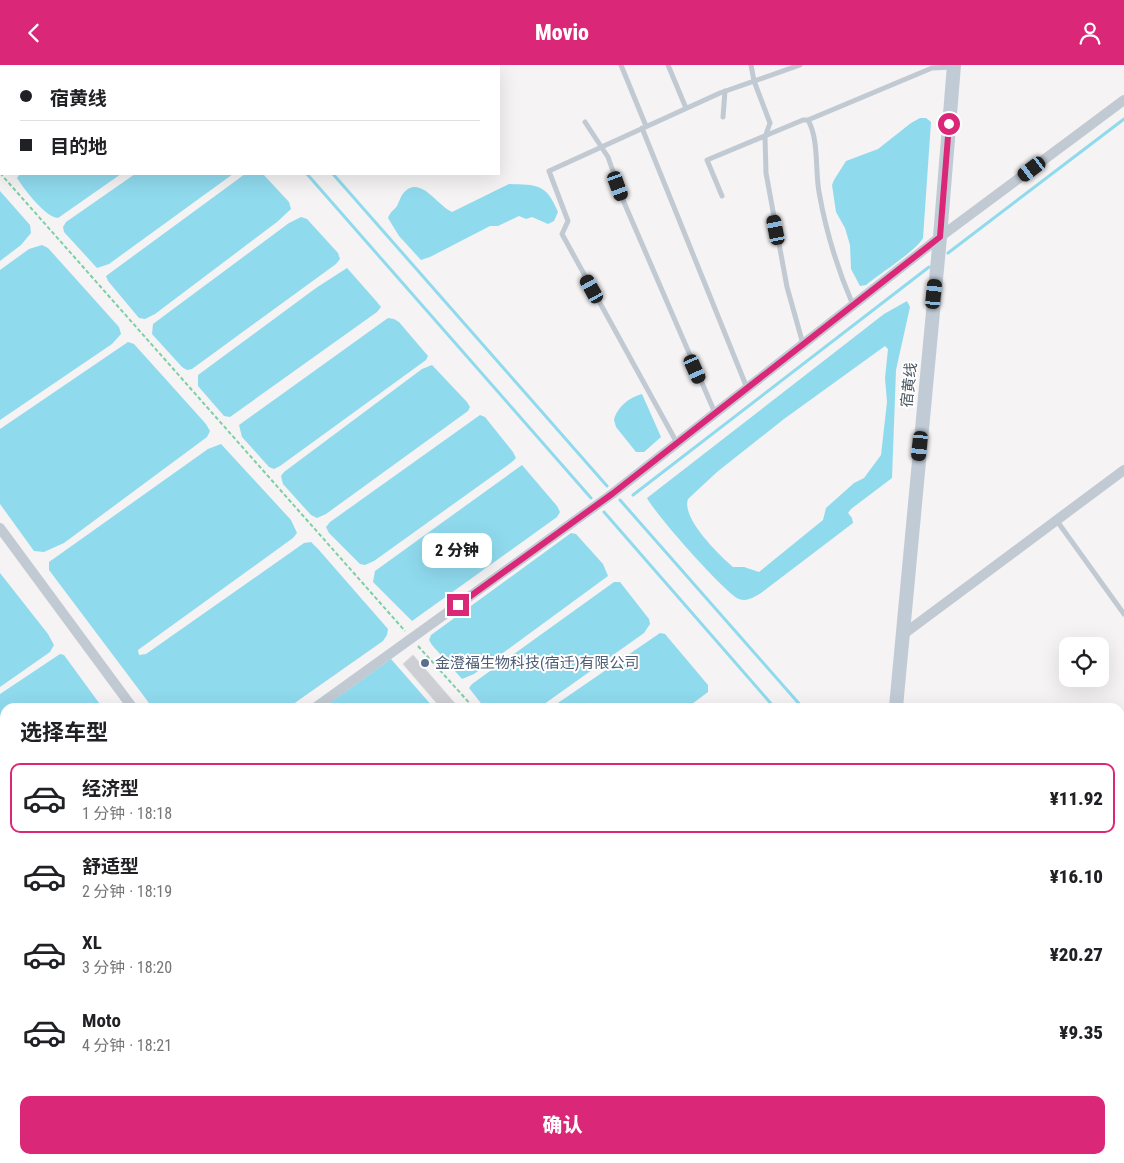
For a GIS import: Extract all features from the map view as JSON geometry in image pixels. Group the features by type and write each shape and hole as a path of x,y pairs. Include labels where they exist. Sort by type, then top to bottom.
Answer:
{"main road":[{"name":"宿黄线","path":"896,703 954,66"}],"street":[{"path":"322,703 612,494 940,237 1124,100"},
{"path":"901,636 1124,470"},
{"path":"0,528 129,703"}],"lane":[{"path":"621,65 747,389"},
{"path":"668,65 686,108"},
{"path":"751,65 754,81 770,123 766,135 766,173 787,287 804,344"},
{"path":"677,443 562,234 568,221 550,171 725,91 800,65"},
{"path":"722,196 707,160 932,68 954,66"},
{"path":"723,117 725,91"},
{"path":"808,120 813,132 819,189 827,236 853,305"},
{"path":"585,122 602,147 678,331 715,413"},
{"path":"1057,521 1124,614"}],"path":[{"path":"2,175 469,703"}],"water":[{"path":"920,118 926,118 931,122 923,238 897,262 866,285 860,286 851,269 850,245 845,228 836,212 832,185 846,161 878,149"},
{"path":"19,175 120,175 58,218 47,213 35,202 17,178"},
{"path":"134,175 232,175 109,264 97,268 64,232 63,227 66,222"},
{"path":"244,175 264,175 289,202 291,209 277,222 155,314 145,319 139,318 108,281 106,276"},
{"path":"509,184 534,186 545,191 558,212 554,221 548,224 532,217 526,219 519,216 498,226 490,226 421,260 399,236 388,218 402,195 408,189 415,187 428,193 452,212"},
{"path":"0,191 30,225 31,233 21,245 0,261"},
{"path":"301,217 307,219 338,253 340,259 336,264 192,369 187,370 182,367 152,334 153,324 289,223"},
{"path":"42,245 48,248 119,327 121,334 112,344 0,420 0,270 29,249"},
{"path":"347,268 381,307 377,312 230,417 224,416 198,386 198,375 316,288"},
{"path":"907,301 910,307 896,370 892,478 851,509 848,513 853,523 761,593 748,599 739,599 731,594 691,552 647,498 884,314","holes":["885,346 888,349 885,378 887,402 881,455 864,478 854,483 826,508 823,520 759,572 744,567 733,567 695,526 687,507 688,499 717,472 784,419"]},
{"path":"388,318 399,322 428,356 426,360 280,466 274,469 269,467 242,437 239,425"},
{"path":"128,342 134,344 206,424 210,431 207,437 64,543 44,552 34,551 0,504 0,429"},
{"path":"432,365 467,402 470,407 468,411 326,514 317,518 311,515 283,484 281,476 284,472 422,369"},
{"path":"642,394 661,437 644,452 636,452 616,427 614,420 618,411 625,403 633,397"},
{"path":"480,415 485,417 513,452 516,458 512,462 374,561 365,565 360,564 329,533 326,527 330,522"},
{"path":"221,444 291,520 297,533 293,538 138,650 139,655 146,654 304,543 311,542 388,629 383,641 295,703 149,703 49,570 49,562 208,449"},
{"path":"522,465 557,506 560,512 557,517 412,621 373,582 375,571"},
{"path":"571,533 576,534 603,564 608,576 474,674 462,679 432,645 429,640 431,635"},
{"path":"0,573 48,634 54,645 50,652 0,687"},
{"path":"614,582 620,582 649,619 650,624 644,633 546,703 481,703 469,688"},
{"path":"660,633 665,634 708,685 708,692 693,703 558,703"},
{"path":"60,654 64,655 99,703 0,703 0,694"},
{"path":"391,659 430,703 330,703"}],"building":[{"path":"413,655 455,703 437,703 403,664"}],"waterway":[{"path":"948,253 1124,119"},
{"path":"308,175 591,498"},
{"path":"334,175 607,486"},
{"path":"633,495 929,267"},
{"path":"620,500 798,703"},
{"path":"604,512 771,703"}],"place":[{"name":"金澄福生物科技(宿迁)有限公司","path":"425,663"}],"route":[{"path":"458,605 612,494 940,237 949,124"}]}
